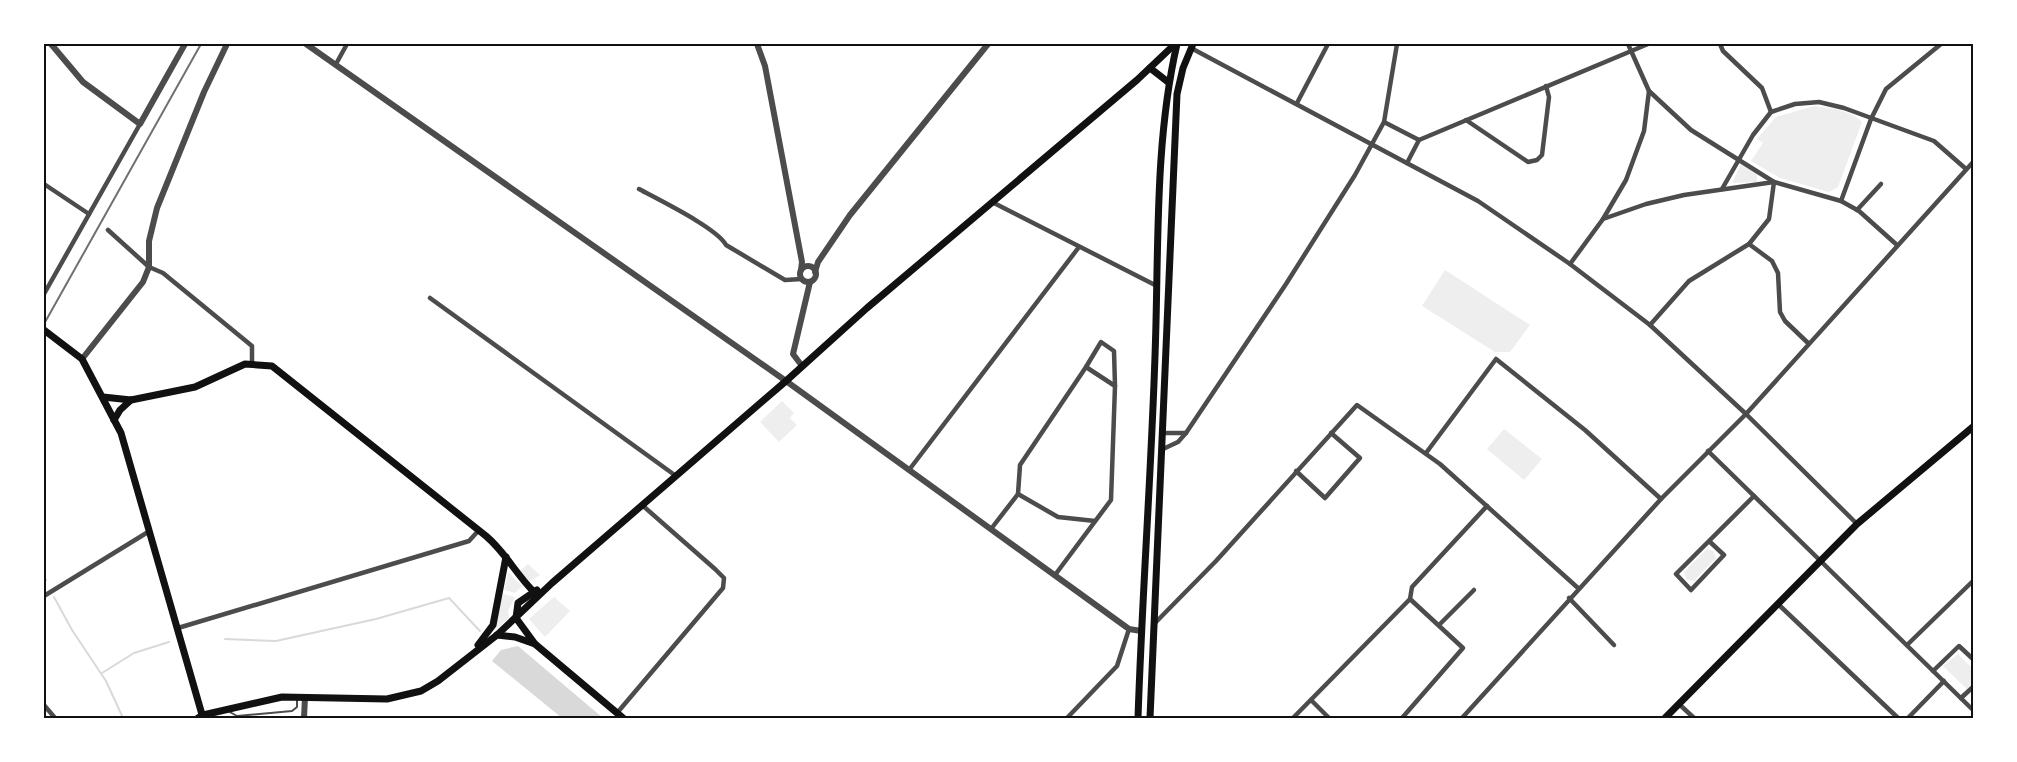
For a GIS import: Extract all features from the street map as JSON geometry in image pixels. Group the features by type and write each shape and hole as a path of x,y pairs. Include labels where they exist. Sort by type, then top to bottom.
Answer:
{"main road":[{"path":"44,330 82,359 120,433 178,628 202,718 226,709 264,700 301,697 387,699 421,691 438,681 473,651 497,635 552,582 1176,44"},
{"path":"1138,718 1152,449 1162,151 1168,82 1176,44"},
{"path":"1150,718 1177,94 1192,46 1182,44"},
{"path":"1150,68 1168,82"},
{"path":"103,397 131,400 195,387 237,367 252,363 272,366 501,548 515,574 534,592"},
{"path":"114,420 120,410 131,400"},
{"path":"1665,718 1857,524 1974,426"},
{"path":"1152,449 1163,449"},
{"path":"473,651 493,625 506,557"},
{"path":"552,582 518,603 516,618 535,644 620,716"},
{"path":"1141,631 1155,623"},
{"path":"497,635 515,637 535,644"}],"street":[{"path":"51,44 83,82 140,124"},
{"path":"44,294 185,44"},
{"path":"82,359 137,292 148,267 148,241 157,208 204,92 227,44"},
{"path":"306,44 786,381 1129,629 1141,631"},
{"path":"336,64 347,44"},
{"path":"757,44 765,66 805,266 806,289 793,354 802,366"},
{"path":"639,189 722,236 726,245 785,280 814,278 818,262 875,182 988,44"},
{"path":"1297,103 1328,44"},
{"path":"1163,449 1178,442 1186,433 1286,284 1372,144 1384,122 1397,44"},
{"path":"1628,44 1649,91 1691,130 1774,182 1821,193 1841,201 1857,210 1897,245"},
{"path":"1407,163 1419,140 1648,44"},
{"path":"1720,44 1723,51 1762,88 1771,112"},
{"path":"1841,201 1871,119 1886,89 1941,44"},
{"path":"1192,46 1478,201 1570,264 1650,325 1746,414 1857,524"},
{"path":"1466,120 1528,162 1537,160 1542,155 1549,97 1546,86"},
{"path":"1570,264 1603,219 1635,163 1644,132 1649,91"},
{"path":"1722,189 1738,158 1771,112 1795,104 1819,102 1934,141 1966,169"},
{"path":"1384,122 1419,140"},
{"path":"1462,718 1661,499 1746,414 1974,161"},
{"path":"1603,219 1646,204 1722,189 1774,182"},
{"path":"1650,325 1689,281 1749,244 1769,219 1774,182"},
{"path":"44,184 89,214"},
{"path":"1857,210 1881,184"},
{"path":"992,202 1157,286"},
{"path":"108,230 148,267 163,273 252,346 252,363"},
{"path":"1749,244 1772,261 1778,273 1780,312 1808,343"},
{"path":"909,470 1079,247"},
{"path":"805,266 818,262"},
{"path":"805,266 815,272"},
{"path":"430,298 676,476"},
{"path":"991,529 1018,494 1020,465 1101,342 1114,351 1111,500 1055,575"},
{"path":"1426,453 1496,359 1585,430 1661,499"},
{"path":"1086,367 1115,386"},
{"path":"1155,623 1216,561 1357,405 1426,453 1578,588"},
{"path":"1164,433 1186,433"},
{"path":"1296,471 1325,498 1360,458 1331,433"},
{"path":"1708,451 1974,711"},
{"path":"1018,494 1058,517 1095,521"},
{"path":"1709,541 1724,555 1691,590 1676,574 1709,541 1754,496"},
{"path":"620,716 723,588 724,578 642,505"},
{"path":"1293,718 1410,599 1412,587 1487,506"},
{"path":"178,628 469,541 480,530"},
{"path":"44,596 148,532"},
{"path":"1907,645 1974,580"},
{"path":"1439,625 1474,590"},
{"path":"1569,598 1614,645"},
{"path":"1402,718 1463,648 1410,599"},
{"path":"1779,605 1898,718"},
{"path":"1066,718 1117,666 1129,629"},
{"path":"1933,671 1959,646 1974,660"},
{"path":"1908,718 1944,681"},
{"path":"1961,698 1974,686"},
{"path":"301,697 304,718"},
{"path":"1311,700 1329,718"},
{"path":"1679,704 1694,718"},
{"path":"44,705 55,718"}],"lane":[{"path":"226,709 237,716 292,711 297,707 301,697"}],"shaded area":[{"path":"1814,106 1846,112 1862,122 1838,187 1829,192 1780,178 1751,161 1763,143 1757,139 1776,117"},
{"path":"1741,164 1757,173 1757,182 1732,183"},
{"path":"1445,270 1530,325 1510,352 1495,352 1422,306"},
{"path":"782,401 794,413 790,418 797,425 779,442 760,422"},
{"path":"1504,429 1542,459 1524,480 1487,449"},
{"path":"1707,549 1713,551 1716,558 1694,581 1687,580 1684,572"},
{"path":"528,564 540,575 530,581 519,572"},
{"path":"508,572 522,586 515,593 504,590"},
{"path":"503,594 515,597 508,611 509,618 494,631"},
{"path":"554,597 570,611 545,637 529,619"},
{"path":"518,646 603,718 562,718 492,661 501,650"},
{"path":"1958,654 1973,669 1973,682 1967,689 1943,666"}],"waterway":[{"path":"44,576 46,580"},
{"path":"54,597 72,630 106,681 123,718"},
{"path":"225,639 276,641 376,619 449,598 480,631"},
{"path":"102,673 134,653 169,642"}],"railway":[{"path":"44,324 201,44"}]}
